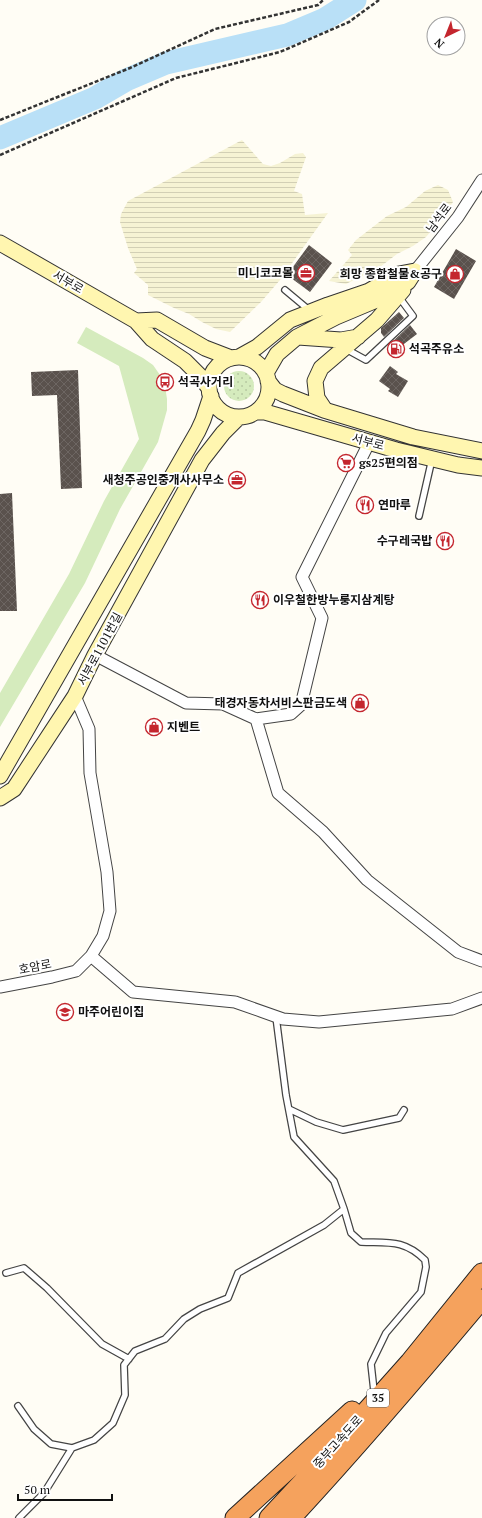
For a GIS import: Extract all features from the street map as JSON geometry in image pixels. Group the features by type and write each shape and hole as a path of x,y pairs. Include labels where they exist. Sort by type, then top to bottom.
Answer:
{"highway":[{"name":"중부고속도로","path":"269,1518 410,1362 482,1273"},
{"name":"중부고속도로","path":"291,1518 327,1480 482,1299"},
{"path":"309,1518 404,1401 431,1360"},
{"path":"235,1518 374,1391 410,1362"}],"street":[{"name":"남석로","path":"412,276 458,217 482,180"},
{"name":"서부로","path":"0,243 136,320 152,339 185,361 199,375 210,392"},
{"path":"0,776 204,420 210,392 211,377 218,366 257,347 290,320 369,291 399,274 412,276"},
{"path":"325,410 317,398 315,381 321,368 377,320 412,276"},
{"path":"267,377 277,354 297,337 336,317 386,296 412,276"},
{"name":"서부로","path":"136,320 157,320 205,348 235,358"},
{"path":"297,337 340,340 358,337"},
{"path":"210,392 214,404 220,410 227,414 239,417 251,415 264,404 269,389 267,377 255,362 235,358"},
{"name":"서부로","path":"267,377 275,390 325,410 413,437 482,451"},
{"name":"서부로","path":"256,412 266,412 432,459 458,465 482,468"},
{"name":"서부로1101번길","path":"76,971 91,956 103,936 110,911 110,903 107,872 90,773 89,729 75,696 95,655 202,460 239,417"},
{"path":"95,655 186,703 223,704 256,719 291,714 301,705 322,618 302,577 369,442"},
{"path":"0,798 14,789 75,696"},
{"path":"256,719 278,793 323,832 367,880 458,952 482,961"},
{"path":"91,956 133,992 235,1002 283,1019 319,1022 452,1009 482,998"},
{"name":"호암로","path":"0,987 76,971"}],"lane":[{"path":"285,290 310,312"},
{"path":"346,348 366,360 413,316 398,295"},
{"path":"419,516 432,459"},
{"path":"276,1017 294,1137 334,1181 351,1233 361,1242 400,1243 417,1251 425,1260 426,1267 421,1292 386,1333 371,1364 374,1391"},
{"path":"289,1110 316,1122 343,1130 399,1118 404,1110"},
{"path":"18,1406 34,1429 51,1444 72,1448 94,1440 113,1423 125,1395 124,1365 135,1351 165,1340 184,1319 200,1309 228,1298 238,1273 324,1225 344,1210"},
{"path":"6,1273 24,1268 47,1288 102,1344 129,1359"},
{"path":"19,1518 44,1493 72,1448"}],"path":[{"path":"0,120 130,68 215,29 318,5 324,0"},
{"path":"0,155 176,78 280,52 349,22 378,0"}],"shaded area":[{"path":"242,140 263,164 271,166 280,163 295,154 303,153 306,157 294,191 302,194 305,215 328,213 280,280 261,302 230,332 216,329 189,314 148,295 148,285 134,273 137,269 128,248 120,222 121,214 128,201"},
{"path":"438,185 448,190 453,202 440,221 426,237 397,254 380,267 346,284 329,281 352,255 348,250 356,240 387,216 406,207 425,191"}],"green space":[{"path":"86,327 153,365 165,386 167,410 158,442 120,509 85,583 0,727 0,693 69,574 104,501 139,439 119,366 77,343"},
{"path":"239,371 245,372 253,380 253,392 245,400 239,401 233,400 225,392 224,386 225,380 233,372"}],"building":[{"path":"309,245 332,263 310,292 287,275"},
{"name":"희망 종합철물&공구","path":"456,249 476,261 454,299 434,287"},
{"path":"399,312 404,318 384,337 381,333 381,328"},
{"path":"410,325 417,334 396,350 390,344"},
{"path":"390,366 398,372 396,374 408,381 398,397 388,391 390,389 379,381"},
{"path":"78,370 82,488 61,489 57,395 32,396 31,372"},
{"path":"12,493 17,611 0,611 0,494"}],"waterway":[{"path":"0,138 95,98 126,80 166,63 287,35 325,19 355,0"}],"place":[{"name":"미니코코몰","path":"306,273"},
{"name":"희망 종합철물&공구","path":"455,274"},
{"name":"석곡주유소","path":"396,349"},
{"name":"석곡사거리","path":"165,382"},
{"name":"gs25편의점","path":"346,463"},
{"name":"새청주공인중개사사무소","path":"237,480"},
{"name":"연마루","path":"365,505"},
{"name":"수구레국밥","path":"445,541"},
{"name":"이우철한방누룽지삼계탕","path":"260,600"},
{"name":"태경자동차서비스판금도색","path":"360,703"},
{"name":"지벤트","path":"154,727"},
{"name":"마주어린이집","path":"65,1012"}]}
